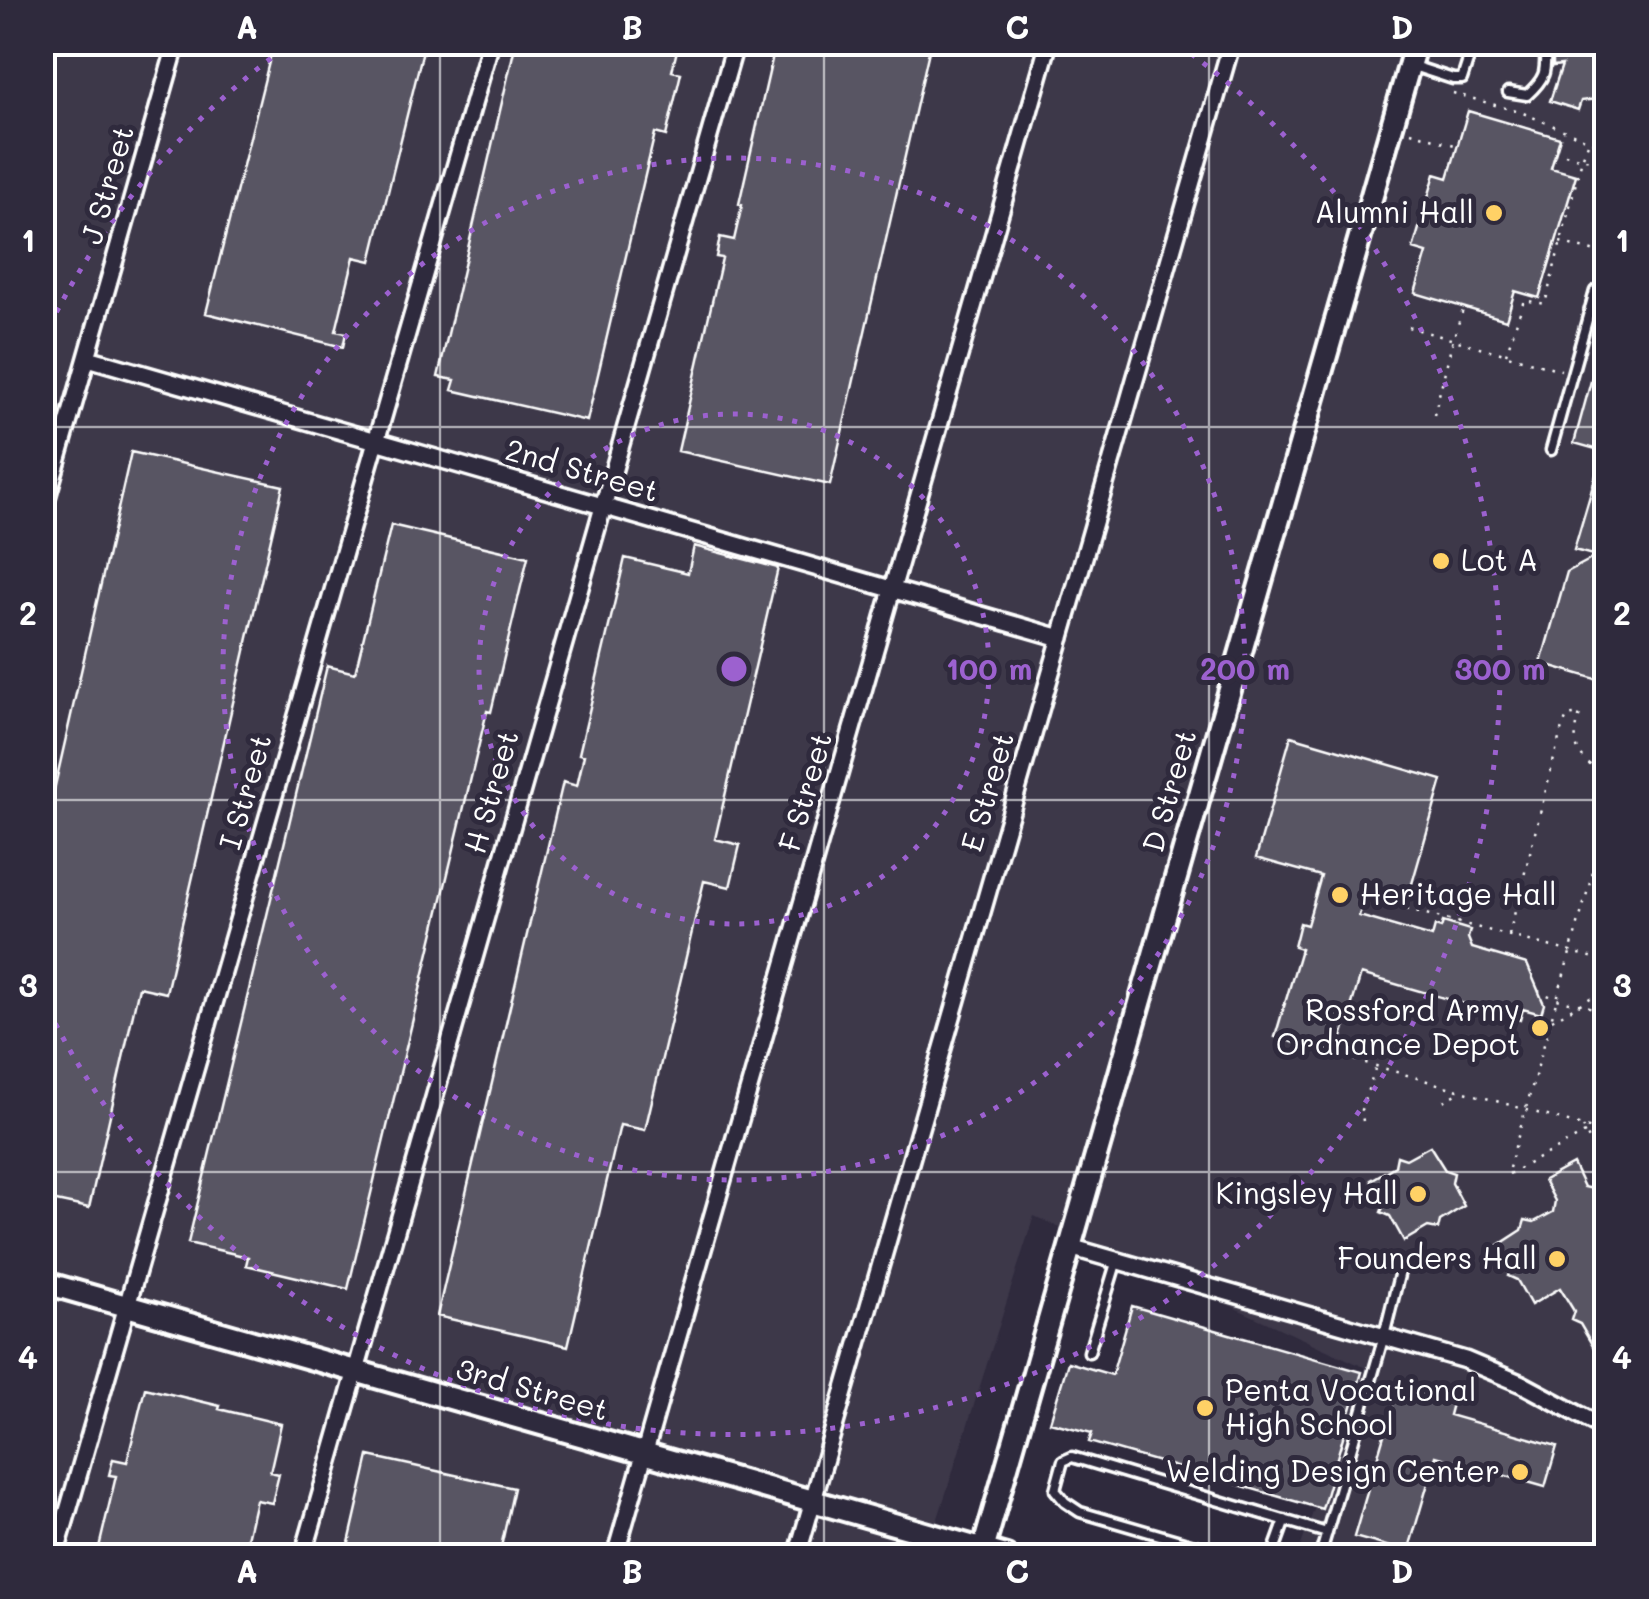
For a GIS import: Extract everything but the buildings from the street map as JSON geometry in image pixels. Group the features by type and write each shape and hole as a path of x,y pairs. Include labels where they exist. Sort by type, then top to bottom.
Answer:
{"street":[{"name":"J Street","path":"42,515 177,42"},
{"name":"I Street","path":"55,1556 491,42"},
{"name":"H Street","path":"302,1556 736,42"},
{"name":"F Street","path":"615,1556 1049,42"},
{"name":"E Street","path":"798,1556 1232,42"},
{"name":"D Street","path":"982,1553 1416,42"},
{"name":"2nd Street","path":"88,358 1061,638"},
{"path":"1070,1247 1464,1360 1522,1384 1606,1429"},
{"name":"3rd Street","path":"42,1282 982,1553 1006,1556"}],"lane":[{"path":"1410,65 1462,80 1474,42"},
{"path":"1508,92 1527,95 1542,81 1546,42"},
{"path":"42,73 48,139 42,167"},
{"path":"1551,450 1595,291 1606,294"},
{"path":"1090,1352 1117,1260"},
{"path":"1320,1556 1402,1263"},
{"path":"1232,1556 1080,1512 1055,1490 1063,1461 1072,1457 1327,1533"},
{"path":"1272,1556 1284,1520"}],"path":[{"path":"1439,89 1523,113 1606,148"},
{"path":"1392,126 1458,146"},
{"path":"1506,354 1524,300 1545,304 1589,141"},
{"path":"1565,154 1606,160"},
{"path":"1560,242 1606,255"},
{"path":"1434,415 1464,307"},
{"path":"1408,327 1574,374"},
{"path":"1509,935 1561,730 1568,716 1580,714 1573,738 1580,756 1606,782"},
{"path":"1585,1133 1509,1171 1606,826"},
{"path":"1376,900 1606,961"},
{"path":"1550,1021 1606,989"},
{"path":"1538,991 1606,1011"},
{"path":"1345,1056 1606,1133"},
{"path":"1363,1120 1361,1110 1376,1066"},
{"path":"1444,1101 1461,1091"},
{"path":"1582,1126 1598,1161 1591,1189"},
{"path":"1598,1161 1606,1156"}],"shaded area":[{"path":"42,43 1606,43 1606,1556 1297,1556 1366,1368 1034,1216 926,1556 43,1556"}],"place":[{"name":"Alumni Hall","path":"1494,213"},
{"name":"Lot A","path":"1441,561"},
{"name":"Heritage Hall","path":"1340,895"},
{"name":"Rossford Army Ordnance Depot","path":"1540,1028"},
{"name":"Kingsley Hall","path":"1418,1194"},
{"name":"Founders Hall","path":"1557,1259"},
{"name":"Penta Vocational High School","path":"1205,1408"},
{"name":"Welding Design Center","path":"1520,1472"}]}
